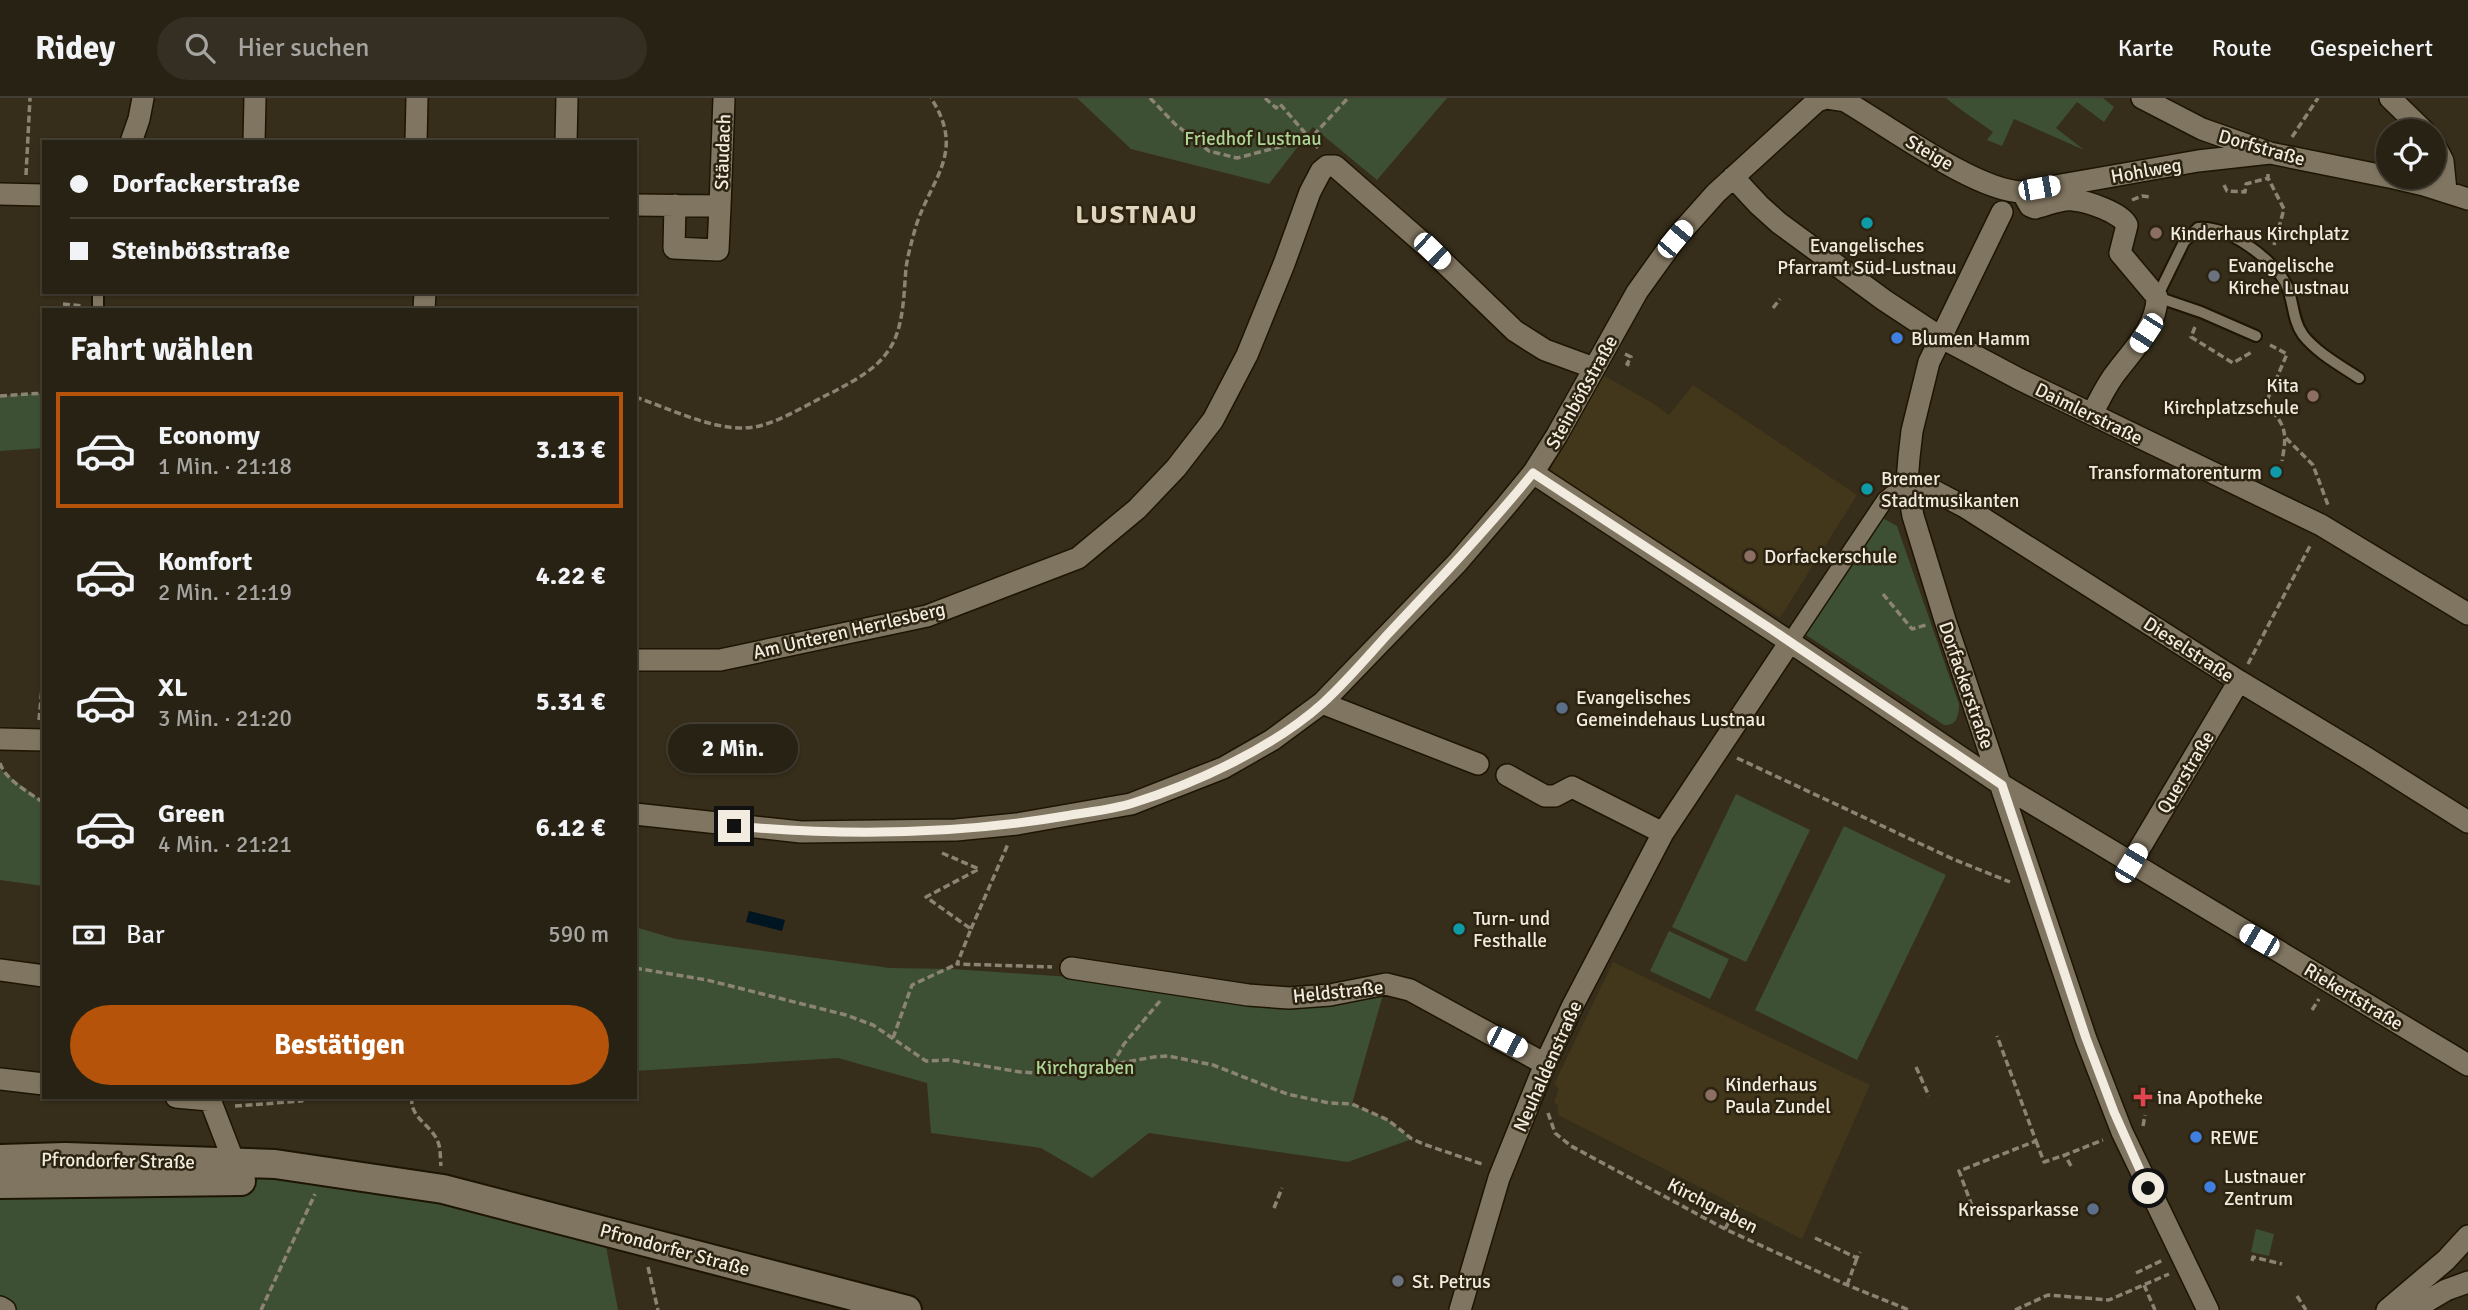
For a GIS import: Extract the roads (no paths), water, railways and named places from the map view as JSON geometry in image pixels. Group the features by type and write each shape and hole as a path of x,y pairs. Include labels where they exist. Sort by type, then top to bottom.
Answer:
{"street":[{"path":"132,140 143,98"},
{"path":"254,140 255,98"},
{"path":"416,98 416,140"},
{"path":"566,98 566,140"},
{"name":"Stäudach","path":"675,205 674,248 718,250 724,98"},
{"name":"Dorfstraße","path":"2142,98 2202,129 2279,154 2376,174"},
{"path":"2390,98 2412,119"},
{"name":"Steinbößstraße","path":"637,814 801,832 944,831 1017,824 1131,804 1223,768 1272,740 1322,704 1457,563 1533,473 1656,265 1697,214 1815,100 1846,100"},
{"name":"Steige","path":"1846,100 1967,173 2001,188 2022,192 2030,206 2035,208 2071,199 2094,205 2122,218 2127,225 2120,253 2157,297"},
{"name":"Hohlweg","path":"2022,192 2198,161 2279,154"},
{"name":"Am Unteren Herrlesberg","path":"637,660 720,660 868,630 927,616 1078,558 1136,509 1175,468 1213,419 1247,355 1310,192 1321,171 1327,166 1335,166 1432,251 1515,331 1545,350 1594,368"},
{"name":"Daimlerstraße","path":"1733,177 1779,223 1884,300 1940,337 2321,526 2468,614"},
{"name":"Dorfstraße","path":"2438,189 2468,199"},
{"path":"0,194 34,195"},
{"name":"Stäudach","path":"637,205 720,206"},
{"name":"Dorfackerstraße","path":"2002,212 1929,362 1912,431 1908,482 1913,516 1945,620 2086,1038 2122,1132 2208,1310"},
{"path":"2092,414 2108,384 2146,333 2155,312 2157,297"},
{"name":"Riekertstraße","path":"1533,473 2002,785 2468,1065"},
{"name":"Neuhaldenstraße","path":"1460,1310 1499,1178 1545,1064 1663,833 1885,500 1908,482"},
{"name":"Dieselstraße","path":"1908,482 1933,490 1965,508 2468,822"},
{"name":"Querstraße","path":"2131,863 2239,681"},
{"path":"1322,704 1478,764"},
{"path":"0,739 40,740"},
{"path":"1507,775 1545,796 1555,796 1572,788 1663,833"},
{"name":"Heldstraße","path":"1071,968 1248,995 1289,998 1330,995 1386,984 1410,990 1545,1064"},
{"path":"0,970 42,976"},
{"path":"0,1079 42,1084"},
{"path":"190,1099 210,1102 234,1172"},
{"name":"Pfrondorfer Straße","path":"0,1159 65,1157 321,1182 443,1189"},
{"name":"Pfrondorfer Straße","path":"0,1184 234,1172 332,1171 443,1189 648,1241 851,1302 907,1310"},
{"path":"2389,1310 2446,1260 2468,1236"},
{"path":"2389,1310 2414,1309 2446,1290 2468,1282"},
{"path":"0,1307 5,1310"}],"lane":[{"path":"2256,336 2201,312 2157,297 2184,242 2198,228 2219,230 2231,236 2269,264 2287,286 2292,312 2304,336 2359,378"}],"water":[{"path":"749,911 785,920 782,931 746,922"}],"place":[{"name":"Evangelisches Pfarramt Süd-Lustnau","path":"1867,223"},
{"name":"Kinderhaus Kirchplatz","path":"2156,233"},
{"name":"Evangelische Kirche Lustnau","path":"2214,276"},
{"name":"Blumen Hamm","path":"1897,338"},
{"name":"Kita Kirchplatzschule","path":"2313,396"},
{"name":"Transformatorenturm","path":"2276,472"},
{"name":"Bremer Stadtmusikanten","path":"1867,489"},
{"name":"Dorfackerschule","path":"1750,556"},
{"name":"Evangelisches Gemeindehaus Lustnau","path":"1562,708"},
{"name":"Turn- und Festhalle","path":"1459,929"},
{"name":"Kinderhaus Paula Zundel","path":"1711,1095"},
{"name":"ina Apotheke","path":"2143,1097"},
{"name":"REWE","path":"2196,1137"},
{"name":"Lustnauer Zentrum","path":"2210,1187"},
{"name":"Kreissparkasse","path":"2093,1209"},
{"name":"St. Petrus","path":"1398,1281"}],"district":[{"name":"LUSTNAU","path":"1137,214"}],"park label":[{"name":"Friedhof Lustnau","path":"1253,138"},
{"name":"Kirchgraben","path":"1085,1067"}]}
